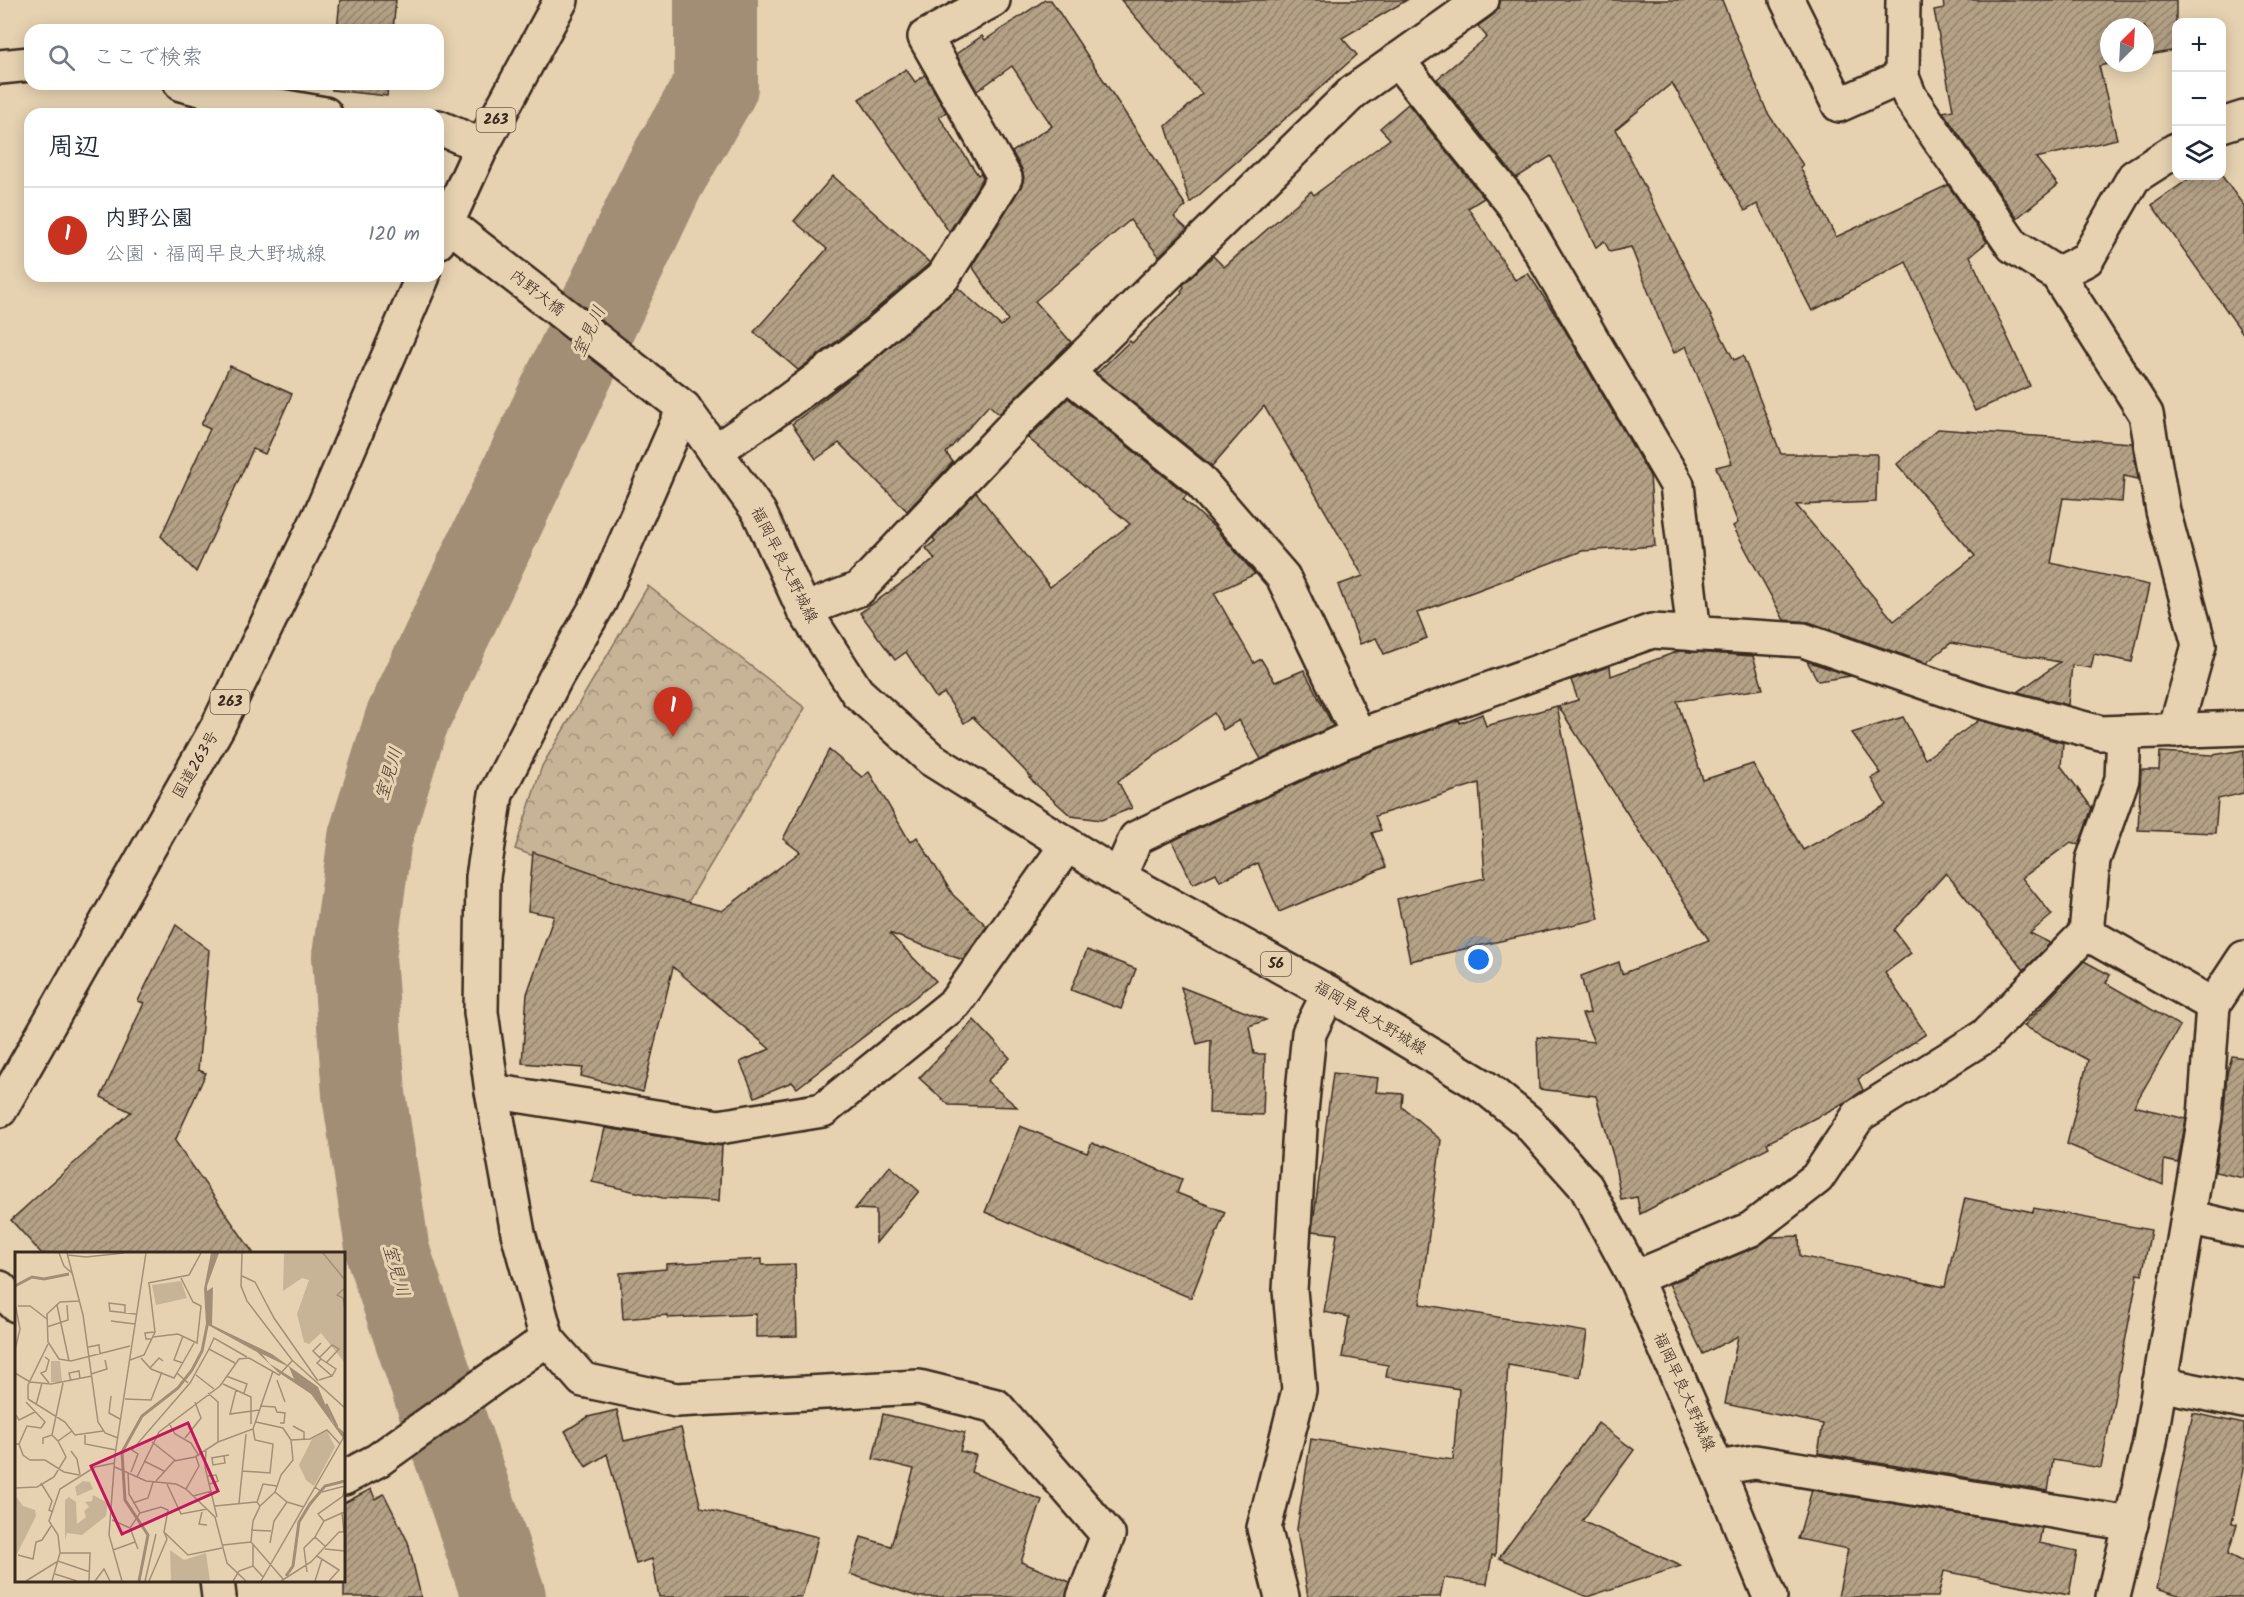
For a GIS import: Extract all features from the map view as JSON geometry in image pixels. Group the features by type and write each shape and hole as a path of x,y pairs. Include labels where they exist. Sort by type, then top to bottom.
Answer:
{"main road":[{"name":"263","path":"444,229 482,146 561,0"},
{"path":"715,451 769,415 861,347 943,277 1005,178 925,37 993,0"},
{"path":"804,610 858,589 1017,422 1353,92 1482,0"},
{"path":"1787,0 1839,105 1902,77"},
{"path":"1903,0 1902,77 1910,97 2013,246 2057,274 2146,414 2163,511 2199,645 2175,731"},
{"path":"1397,60 1513,204 1677,485 1694,634"},
{"path":"0,67 24,65"},
{"path":"205,90 291,108"},
{"path":"2226,124 2244,118"},
{"path":"444,130 482,146"},
{"path":"2057,274 2087,259 2134,177 2172,153"},
{"name":"内野大橋","path":"444,234 684,408"},
{"name":"国道263号","path":"0,1110 218,726 321,513 420,282"},
{"path":"1067,373 1198,479 1283,577 1359,736"},
{"path":"684,408 600,601 556,677 496,794 483,877 481,1012 492,1091 518,1233 547,1339 583,1380 676,1400 919,1387 996,1406 1108,1535 1084,1597"},
{"name":"福岡早良大野城線","path":"684,408 759,512 804,610 857,692 931,759 1119,877 1329,993 1486,1088 1527,1121 1586,1187 1635,1278 1770,1597"},
{"path":"1119,877 1136,838 1359,736 1652,631 1803,640 1979,701 2101,733 2244,728"},
{"path":"1635,1278 1751,1229 1817,1178 1859,1115 1984,1036 2086,933 2093,860 2122,779 2124,732"},
{"path":"492,1091 719,1127 823,1110 955,1003 1066,844"},
{"path":"2086,933 2213,1005"},
{"path":"2113,1597 2149,1447 2205,1117 2213,1005 2244,958"},
{"path":"1281,1597 1264,1528 1299,1390 1290,1290 1300,1111 1309,1033 1329,993"},
{"path":"2188,1217 2244,1230"},
{"path":"0,1288 15,1304"},
{"path":"345,1477 378,1460 547,1339"},
{"path":"2159,1384 2244,1401"},
{"path":"1717,1468 1755,1462 2131,1524"},
{"path":"217,1582 219,1597"}],"green space":[{"path":"648,586 805,708 682,912 515,849 542,766"}],"building":[{"path":"340,0 396,0 394,24 338,24"},
{"path":"1045,0 1051,0 1186,206 1174,217 1187,229 1159,256 1130,220 1035,301 1071,342 999,414 989,405 946,453 953,462 907,511 839,443 816,459 792,424 873,361 958,288 1001,326 1008,320 972,266 1021,187 1024,178 1022,169 1012,152 1052,126 1012,66 977,91 956,54 982,36 985,40"},
{"path":"1121,0 1407,0 1342,38 1357,55 1190,203 1166,126 1202,94"},
{"path":"1500,0 1722,0 1767,112 1803,165 1800,167 1836,237 1948,185 1987,242 1970,256 2030,386 1975,411 1906,262 1812,311 1757,204 1745,211 1672,83 1616,129 1734,360 1743,356 1781,454 1877,454 1876,502 1796,505 1894,621 1975,556 1897,464 1938,429 2132,443 2138,479 2124,476 2122,502 2063,498 2051,563 2149,585 2132,662 2094,654 2091,668 2072,665 2068,705 2018,692 2060,662 1951,643 1926,663 1809,622 1784,620 1733,526 1738,523 1716,467 1732,463 1686,346 1674,353 1631,247 1610,252 1604,241 1596,247 1551,156 1516,178 1437,79 1487,37 1478,26 1499,8"},
{"path":"1943,0 2176,0 2176,18 2172,18 2172,51 2154,54 2154,18 2100,18 2099,66 2117,139 2036,158 2058,185 2017,218 1943,112 1953,110 1934,10 1944,8"},
{"path":"906,69 915,82 925,75 946,112 939,117 978,175 981,173 983,178 949,232 859,99"},
{"path":"332,90 388,90 387,96"},
{"path":"1408,104 1484,198 1468,208 1515,280 1528,273 1562,325 1650,476 1655,546 1582,551 1417,613 1427,638 1384,654 1376,638 1360,644 1338,585 1363,576 1264,406 1212,466 1095,372 1098,372 1130,341 1132,343 1182,293 1183,285 1213,256 1224,267 1311,191 1314,195 1390,139 1380,128"},
{"path":"833,176 930,263 849,332 798,370 754,332 827,249 794,221"},
{"path":"2187,180 2225,180 2244,206 2244,335 2152,205"},
{"path":"230,366 292,394 265,454 253,449 196,572 161,536 210,429 201,425"},
{"path":"1068,398 1185,493 1187,495 1183,499 1214,527 1255,574 1214,593 1254,663 1261,659 1275,682 1304,670 1333,726 1261,759 1239,720 1223,730 1214,713 1118,781 1132,808 1101,820 1071,816 1029,778 1031,777 973,717 964,723 944,693 936,698 906,652 895,660 860,613 935,559 926,548 935,541 933,538 976,492 1050,587 1130,524 1028,438"},
{"path":"1679,651 1753,656 1763,689 1677,701 1703,780 1753,764 1803,850 1886,805 1871,778 1881,773 1852,733 1903,717 1925,759 1979,720 2063,743 2061,766 2092,808 2079,845 2071,842 2022,878 2052,915 2030,933 2050,943 2024,970 1946,873 1894,930 1911,953 1885,973 1926,1034 1858,1079 1863,1090 1846,1102 1767,1143 1769,1147 1640,1214 1637,1197 1621,1200 1614,1159 1596,1096 1539,1089 1537,1037 1594,1042 1582,1014 1590,1013 1581,976 1619,962 1622,974 1709,940 1558,706 1578,700 1571,680 1610,666 1611,676"},
{"path":"1807,661 1851,676 1818,681"},
{"path":"1557,706 1599,919 1410,961 1397,899 1485,878 1479,783 1375,816 1381,830 1372,833 1386,867 1279,912 1258,863 1220,881 1216,873 1193,884 1172,841 1349,759 1459,720 1460,723 1482,714 1486,726"},
{"path":"829,750 862,777 869,772 910,842 917,837 953,895 987,926 963,960 889,933 936,981 797,1088 792,1082 755,1097 740,1062 770,1049 673,967 643,1092 581,1076 583,1068 522,1063 527,994 554,916 528,911 533,852 649,892 722,911 800,852 783,839"},
{"path":"2244,750 2244,793 2218,799 2215,833 2138,830 2141,770 2159,770 2160,752 2213,755"},
{"path":"176,925 209,950 198,1070 206,1073 175,1141 253,1252 40,1252 11,1220 131,1112 101,1097 144,1003 138,1001"},
{"path":"1087,950 1136,969 1121,1009 1071,990"},
{"path":"2084,961 2110,975 2106,983 2180,1026 2134,1106 2186,1119 2178,1163 2164,1160 2163,1185 2067,1144 2088,1060 2024,1026"},
{"path":"1181,987 1266,1020 1249,1026 1254,1054 1265,1054 1263,1115 1209,1113 1211,1040 1197,1044"},
{"path":"974,1020 1010,1058 987,1081 1017,1107 949,1105 919,1078"},
{"path":"2232,1056 2244,1058 2244,1178 2215,1172 2227,1074"},
{"path":"1333,1073 1378,1078 1376,1092 1403,1094 1402,1107 1441,1140 1420,1304 1587,1332 1580,1377 1508,1365 1495,1556 1492,1555 1487,1584 1444,1578 1440,1597 1308,1597 1297,1529 1311,1439 1453,1460 1459,1389 1386,1377 1388,1365 1342,1357 1349,1317 1324,1312 1337,1234 1312,1231"},
{"path":"1020,1126 1087,1153 1092,1143 1182,1179 1177,1193 1225,1212 1191,1298 985,1212"},
{"path":"605,1128 722,1146 719,1201 663,1198 592,1182"},
{"path":"890,1166 919,1191 876,1243 876,1210 855,1209"},
{"path":"1965,1198 2033,1212 2034,1208 2151,1230 2142,1275 2138,1274 2101,1468 2053,1460 2048,1491 1818,1453 1823,1424 1725,1404 1738,1336 1703,1354 1669,1284 1758,1246 1771,1237 1799,1236 1800,1256 1945,1287"},
{"path":"762,1259 762,1265 795,1264 797,1336 756,1337 756,1314 668,1318 668,1315 623,1319 620,1273 666,1269 666,1264"},
{"path":"617,1410 624,1441 681,1428 701,1508 818,1537 802,1597 659,1597 652,1559 636,1564 607,1454 586,1467 565,1431 588,1417"},
{"path":"2193,1413 2244,1424 2244,1464 2232,1523 2237,1524 2228,1554 2244,1562 2244,1597 2184,1597 2157,1588"},
{"path":"883,1414 965,1433 960,1451 976,1455 971,1472 1042,1500 1021,1562 1070,1582 1066,1597 918,1597 850,1574 861,1537 891,1546 914,1469 873,1459"},
{"path":"1598,1423 1634,1450 1582,1521 1681,1566 1587,1597 1499,1558"},
{"path":"371,1489 375,1499 384,1494 408,1542 421,1597 344,1597 345,1502"},
{"path":"1812,1490 2042,1528 2039,1543 2077,1551 2069,1595 1944,1571 1938,1597 1838,1597 1848,1549 1798,1539"}],"waterway":[{"name":"室見川","path":"504,1597 388,1253 364,1094 354,957 370,838 406,722 663,178 716,86 716,0"}],"place":[{"name":"内野公園","path":"673,737"}]}
